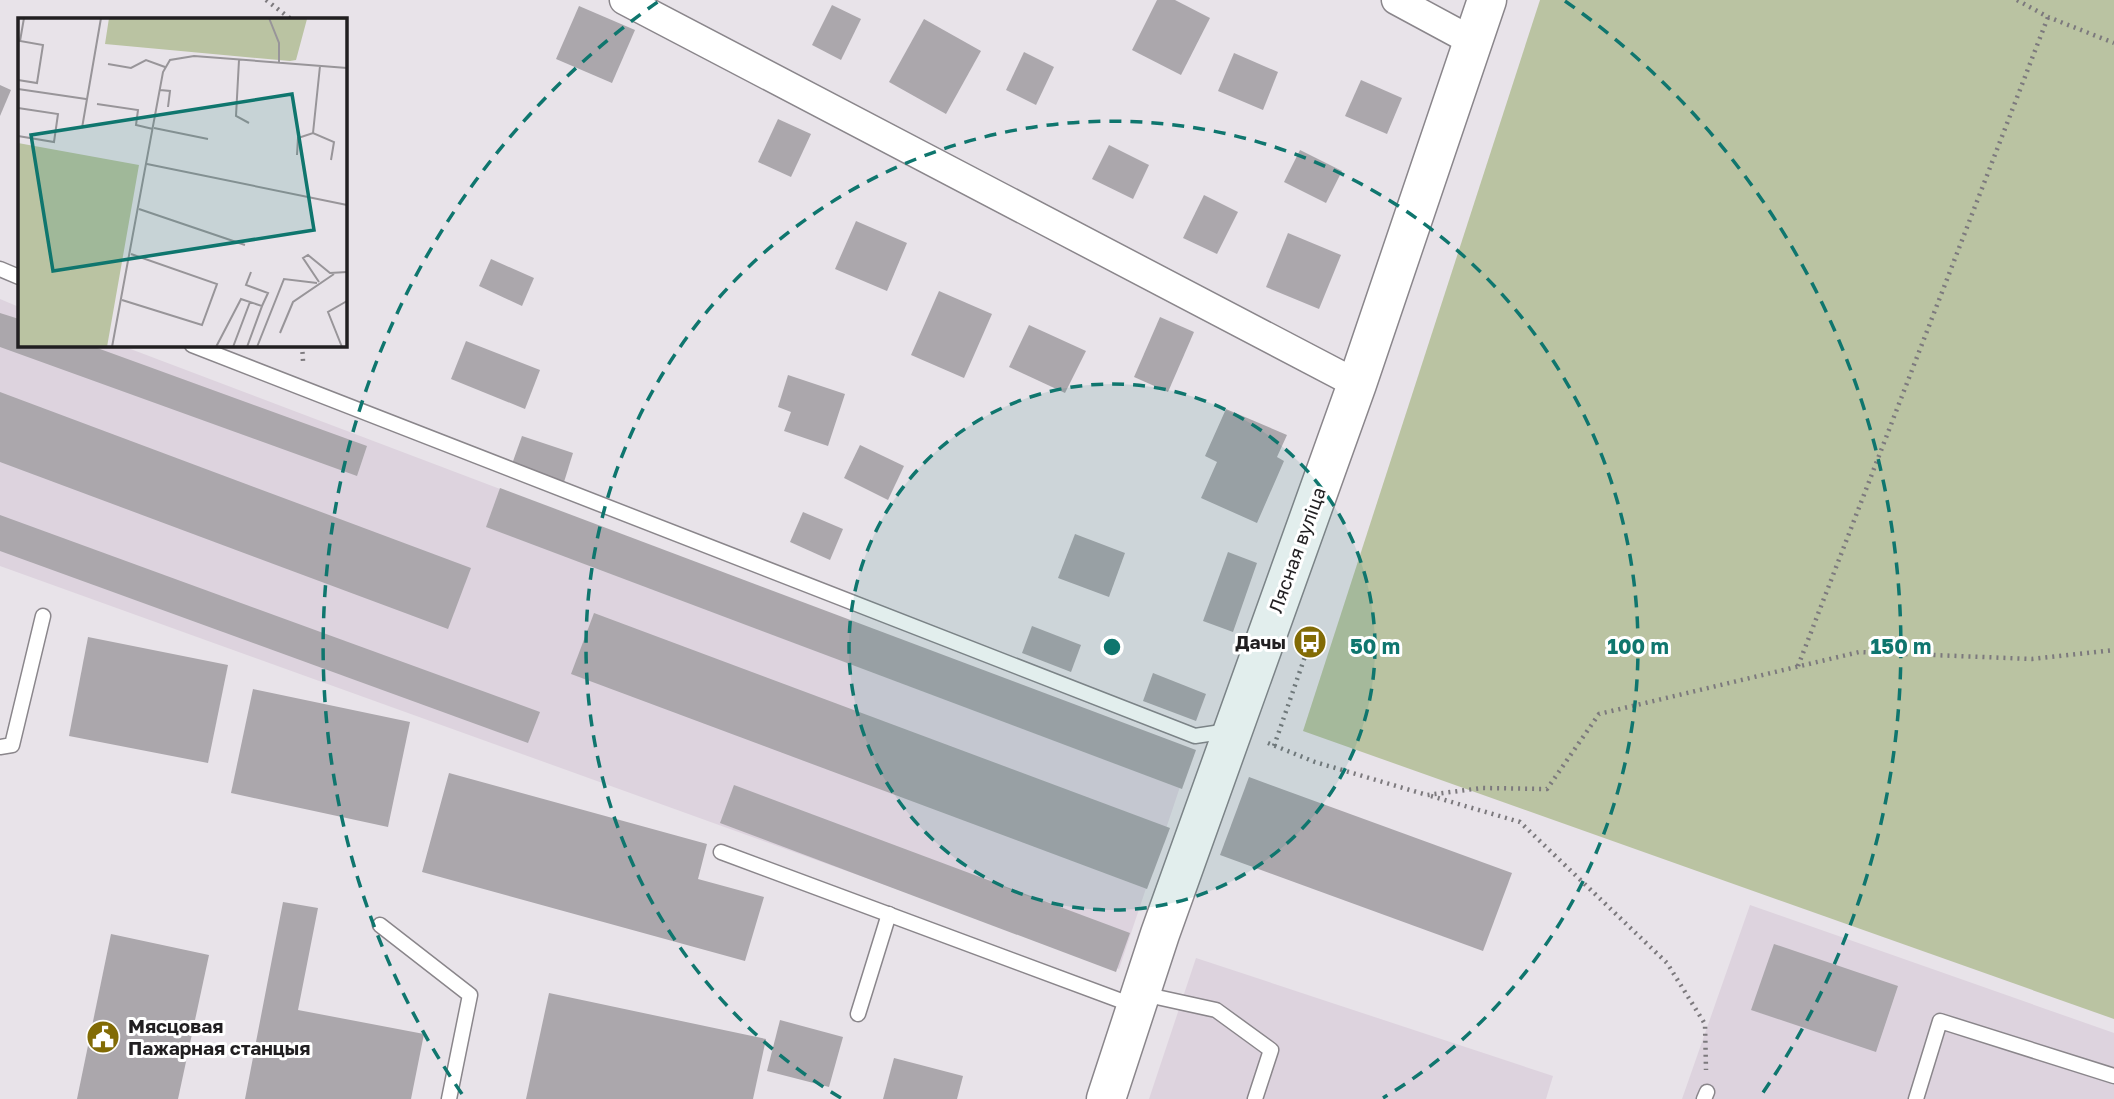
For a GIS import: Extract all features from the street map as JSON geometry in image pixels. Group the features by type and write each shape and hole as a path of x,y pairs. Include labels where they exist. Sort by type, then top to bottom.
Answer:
{"street":[{"path":"624,0 1357,384"},
{"path":"1396,0 1472,41"},
{"name":"Лясная вуліца","path":"1106,1099 1233,730 1357,384 1487,0"}],"lane":[{"path":"0,269 18,277"},
{"path":"195,346 1195,736 1233,730"},
{"path":"0,747 12,745 43,616"},
{"path":"721,852 889,914 1139,1000 1216,1010 1270,1050 1255,1099"},
{"path":"858,1014 889,914"},
{"path":"380,925 470,995 449,1099"},
{"path":"1916,1099 1940,1021 2114,1076"}],"path":[{"path":"265,0 290,18"},
{"path":"2017,0 2048,17 2114,43"},
{"path":"1798,666 2048,17"},
{"path":"1274,746 1310,642"},
{"path":"1427,795 1482,788 1547,789 1599,714 1859,652 2032,659 2114,650"},
{"path":"1233,730 1315,762 1520,822 1667,963 1705,1024 1705,1096"}],"shaded area":[{"path":"0,299 18,307 18,346 123,346 1192,751 1119,969 0,566"},
{"path":"1750,905 2114,1033 2114,1099 1682,1099"},
{"path":"1196,958 1553,1076 1546,1099 1149,1099"}],"green space":[{"path":"1540,0 2114,0 2114,1019 1303,731"}],"building":[{"path":"1157,0 1175,0 1210,18 1181,75 1132,50"},
{"path":"832,5 861,19 841,60 812,45"},
{"path":"579,6 635,30 612,83 556,59"},
{"path":"924,19 981,51 946,114 889,82"},
{"path":"1024,52 1054,67 1036,105 1006,90"},
{"path":"1234,53 1278,72 1263,110 1218,91"},
{"path":"1361,80 1402,98 1387,134 1345,116"},
{"path":"0,85 11,90 0,116"},
{"path":"778,119 811,134 791,177 758,162"},
{"path":"1109,145 1149,165 1133,199 1092,179"},
{"path":"1300,150 1342,171 1326,203 1284,182"},
{"path":"1204,195 1238,212 1217,254 1183,238"},
{"path":"856,221 907,243 887,291 835,269"},
{"path":"1288,233 1341,255 1319,309 1266,287"},
{"path":"491,259 534,278 522,306 479,286"},
{"path":"939,291 992,314 964,378 911,355"},
{"path":"0,313 18,319 18,346 92,346 367,446 357,476 0,347"},
{"path":"1160,317 1194,332 1168,392 1134,377"},
{"path":"1029,325 1086,351 1065,393 1009,367"},
{"path":"466,341 540,370 525,409 451,379"},
{"path":"788,375 845,394 828,446 784,431 791,412 778,407"},
{"path":"0,392 471,568 448,629 0,462"},
{"path":"1226,409 1287,435 1277,457 1284,461 1257,523 1201,498 1217,462 1205,456"},
{"path":"522,436 573,453 564,482 512,464"},
{"path":"860,445 904,466 888,500 844,478"},
{"path":"500,488 1196,750 1182,789 486,527"},
{"path":"803,512 843,529 830,560 790,542"},
{"path":"0,515 540,712 528,743 0,551"},
{"path":"1075,534 1125,553 1109,597 1058,578"},
{"path":"1228,552 1257,563 1233,632 1203,621"},
{"path":"594,613 1170,828 1147,889 571,674"},
{"path":"1032,626 1081,645 1071,672 1022,653"},
{"path":"88,637 228,665 208,763 69,736"},
{"path":"1153,673 1206,694 1196,721 1143,701"},
{"path":"253,689 410,722 388,827 231,793"},
{"path":"449,773 707,844 698,879 764,897 745,961 422,872"},
{"path":"1249,777 1512,873 1483,951 1220,855"},
{"path":"734,785 1130,933 1116,972 720,823"},
{"path":"283,902 318,908 298,1010 424,1034 411,1099 245,1099"},
{"path":"111,934 209,955 178,1099 77,1099"},
{"path":"1774,944 1898,986 1876,1052 1751,1010"},
{"path":"549,993 766,1039 753,1099 526,1099"},
{"path":"780,1020 843,1037 829,1087 767,1071"},
{"path":"894,1058 963,1076 957,1099 883,1099"}],"place":[{"name":"Дачы","path":"1310,642"},
{"name":"Мясцовая Пажарная станцыя","path":"103,1037"}]}
